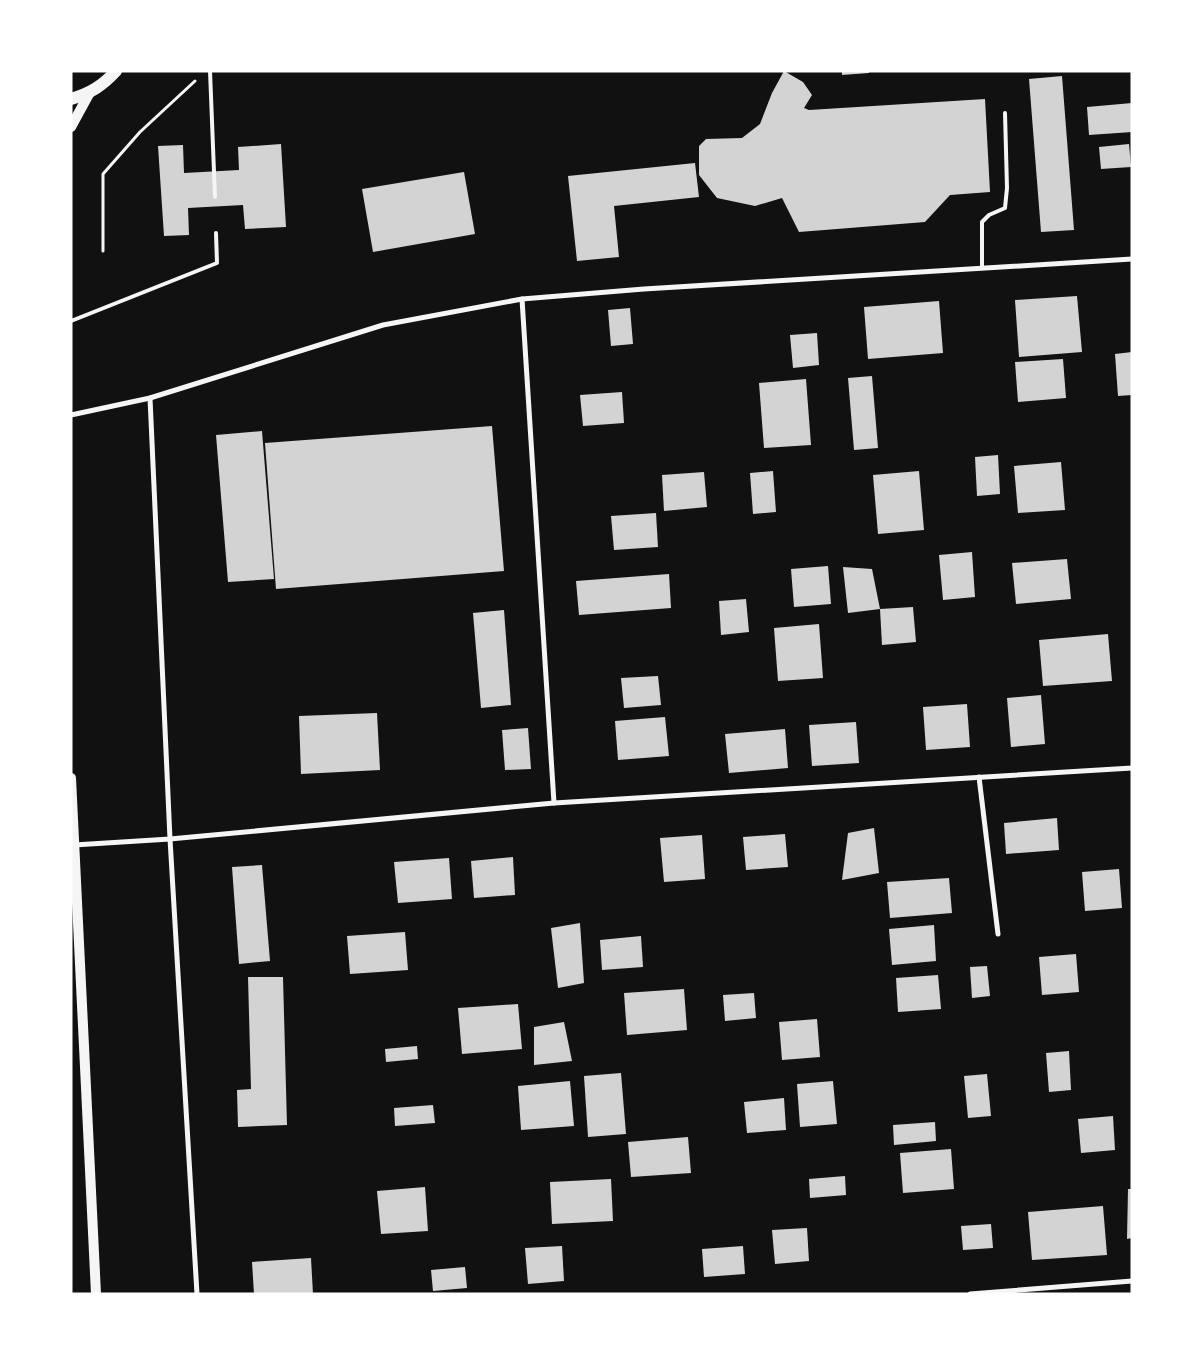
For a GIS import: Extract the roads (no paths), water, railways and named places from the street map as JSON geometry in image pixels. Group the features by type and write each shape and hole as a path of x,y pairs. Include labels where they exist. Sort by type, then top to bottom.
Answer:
{"main road":[{"path":"103,85 116,71"},
{"path":"71,99 89,94 127,71"},
{"path":"71,127 89,94"},
{"path":"71,778 96,1294"}],"street":[{"path":"71,415 150,398 383,325 522,299 644,289 1132,258"},
{"path":"522,299 554,803"},
{"path":"150,398 170,839 196,1294"},
{"path":"73,845 170,839 554,803 1132,768"},
{"path":"979,777 998,934"},
{"path":"970,1294 1132,1281"}],"lane":[{"path":"210,71 215,197"},
{"path":"982,268 982,222 989,215 1005,208 1005,112"},
{"path":"71,321 217,263 216,233"}]}
